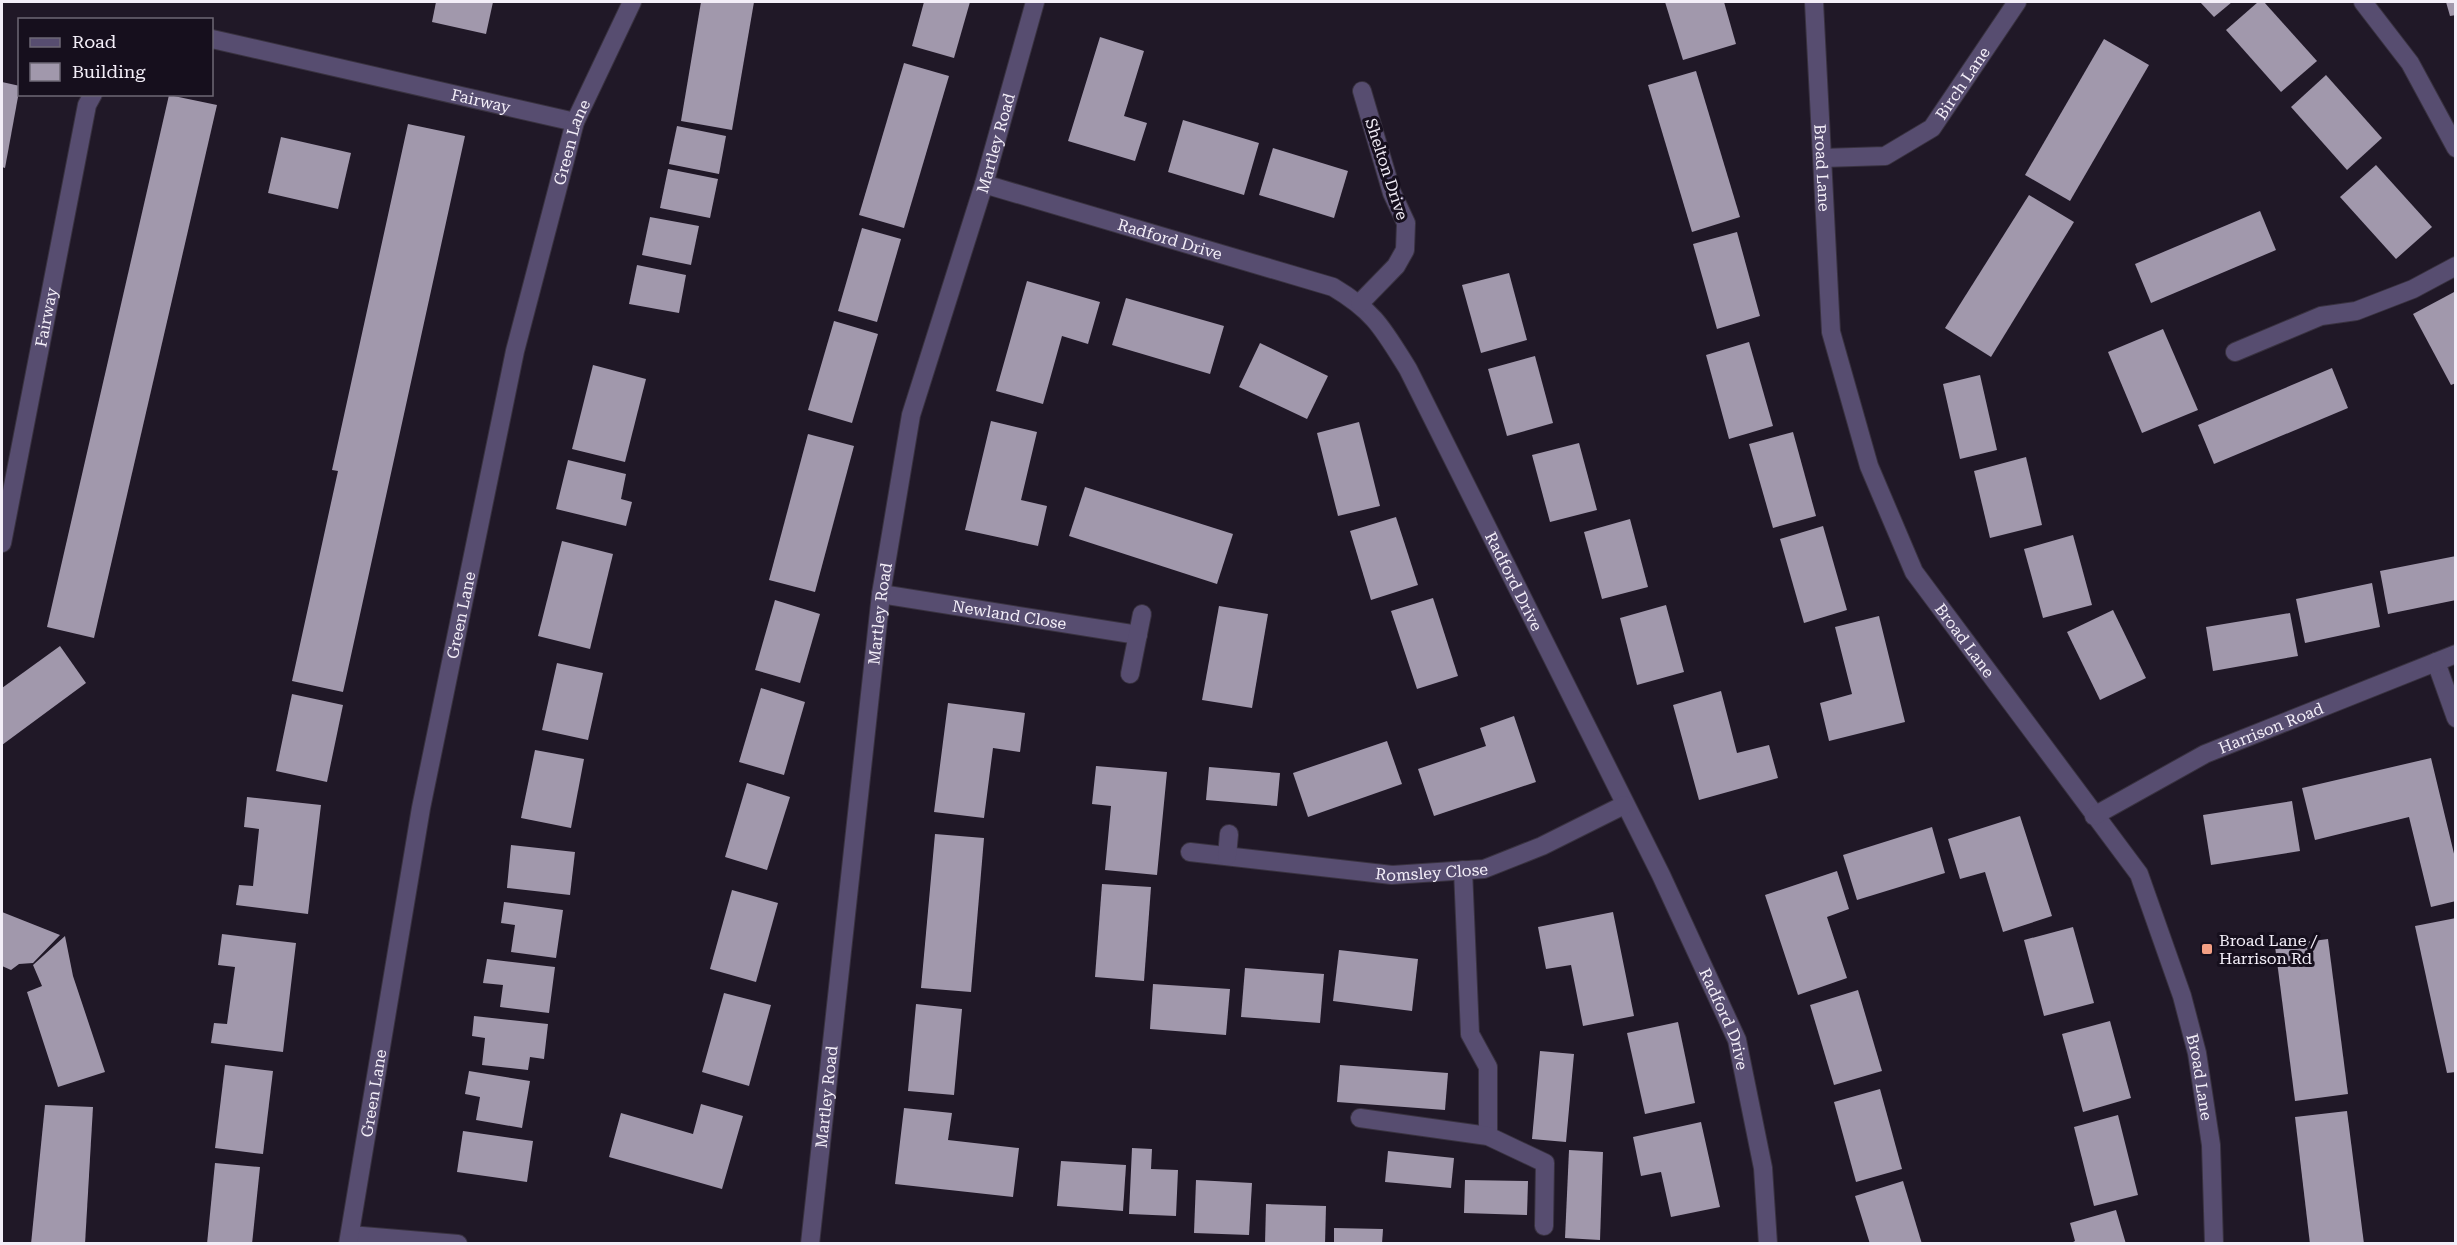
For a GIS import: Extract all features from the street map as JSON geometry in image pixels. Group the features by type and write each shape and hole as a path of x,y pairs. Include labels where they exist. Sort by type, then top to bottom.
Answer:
{"street":[{"name":"Green Lane","path":"349,1239 421,808 515,351 575,122 632,2"},
{"name":"Martley Road","path":"810,1244 881,594 911,415 984,184 1035,2"},
{"name":"Broad Lane","path":"1814,2 1831,332 1869,466 1914,572 2139,874 2182,996 2197,1053 2211,1145 2214,1244"},
{"name":"Birch Lane","path":"1823,158 1885,156 1932,129 2017,2"},
{"path":"2363,2 2410,63 2456,148"},
{"name":"Fairway","path":"213,39 575,122"},
{"name":"Shelton Drive","path":"1360,303 1396,266 1405,250 1406,241 1406,223 1392,193 1362,91"},
{"name":"Fairway","path":"2,543 87,105 92,96"},
{"name":"Radford Drive","path":"984,184 1333,287 1360,303 1377,321 1408,369 1680,914 1737,1040 1763,1168 1768,1244"},
{"path":"2235,352 2321,316 2356,311 2413,289 2456,266"},
{"name":"Newland Close","path":"881,594 1138,635"},
{"path":"1130,674 1142,614"},
{"name":"Harrison Road","path":"2094,816 2205,754 2456,654"},
{"path":"2436,662 2456,718"},
{"name":"Romsley Close","path":"1190,852 1392,875 1484,869 1542,846 1624,805"},
{"path":"1227,856 1229,834"},
{"path":"1463,870 1470,1034 1488,1067 1488,1136"},
{"path":"1360,1118 1488,1136 1545,1163 1544,1226"},
{"path":"349,1239 459,1244"}],"building":[{"path":"436,2 493,2 486,34 432,22"},
{"path":"701,2 754,2 732,130 681,121"},
{"path":"924,2 970,2 954,58 912,46"},
{"path":"1665,2 1724,2 1736,44 1683,60"},
{"path":"2200,2 2232,2 2214,17"},
{"path":"2258,2 2264,2 2317,61 2281,92 2226,30"},
{"path":"2446,2 2456,2 2456,15 2450,16"},
{"path":"1100,37 1144,51 1124,116 1147,123 1135,161 1068,141"},
{"path":"2104,39 2149,65 2070,201 2025,175"},
{"path":"904,63 949,76 904,228 859,215"},
{"path":"1696,71 1740,217 1692,232 1648,85"},
{"path":"2326,75 2382,138 2347,170 2291,107"},
{"path":"2,82 18,86 18,96 5,168 2,167"},
{"path":"169,96 217,105 94,638 47,627"},
{"path":"1183,120 1259,143 1244,195 1168,172"},
{"path":"408,124 465,136 343,692 292,681 338,471 332,470"},
{"path":"677,126 726,136 719,174 669,164"},
{"path":"281,137 351,153 338,209 268,193"},
{"path":"1273,148 1348,171 1334,218 1259,195"},
{"path":"2376,165 2432,227 2396,259 2340,197"},
{"path":"668,169 718,179 710,218 660,208"},
{"path":"2029,195 2074,222 1991,357 1945,328"},
{"path":"2260,211 2276,250 2151,303 2135,264"},
{"path":"650,217 699,226 691,265 642,255"},
{"path":"862,228 901,239 877,322 838,311"},
{"path":"1737,232 1760,316 1717,329 1693,244"},
{"path":"637,265 686,275 679,313 629,304"},
{"path":"1509,273 1527,340 1481,353 1462,285"},
{"path":"1027,281 1100,302 1088,344 1062,336 1043,404 996,391"},
{"path":"2456,291 2456,383 2451,385 2413,314"},
{"path":"1126,298 1224,326 1210,374 1112,345"},
{"path":"834,321 878,334 852,423 808,410"},
{"path":"2163,329 2198,410 2142,433 2108,352"},
{"path":"1749,342 1773,426 1729,439 1706,355"},
{"path":"1260,343 1328,376 1307,419 1239,387"},
{"path":"1535,356 1553,423 1507,436 1488,369"},
{"path":"593,365 646,379 625,462 572,449"},
{"path":"2332,368 2348,408 2214,464 2198,425"},
{"path":"1980,375 1997,450 1960,459 1943,384"},
{"path":"991,421 1037,432 1021,500 1047,506 1038,546 965,530"},
{"path":"1359,422 1380,506 1338,516 1317,433"},
{"path":"1793,432 1816,516 1773,528 1749,444"},
{"path":"808,434 854,446 815,592 769,580"},
{"path":"1579,443 1597,510 1550,522 1532,455"},
{"path":"2026,457 2042,525 1990,538 1974,471"},
{"path":"568,460 626,474 621,499 632,502 626,526 556,509"},
{"path":"1085,487 1233,534 1217,584 1069,536"},
{"path":"1396,517 1418,585 1371,600 1350,531"},
{"path":"1630,519 1648,587 1602,599 1584,532"},
{"path":"1823,526 1847,610 1804,623 1780,539"},
{"path":"2073,535 2092,605 2043,618 2024,549"},
{"path":"562,541 613,554 590,649 538,636"},
{"path":"2456,556 2456,600 2388,614 2380,571"},
{"path":"2372,583 2380,627 2305,643 2296,599"},
{"path":"1433,598 1458,676 1417,689 1391,611"},
{"path":"775,600 820,614 800,683 755,670"},
{"path":"1666,605 1684,672 1637,685 1620,618"},
{"path":"1219,606 1268,614 1252,708 1202,700"},
{"path":"2113,610 2146,678 2100,700 2067,632"},
{"path":"2290,613 2298,656 2213,671 2206,627"},
{"path":"1879,616 1905,722 1829,741 1820,703 1852,694 1835,627"},
{"path":"60,646 86,683 2,745 2,688"},
{"path":"557,663 603,673 588,740 542,730"},
{"path":"761,688 805,702 784,775 739,762"},
{"path":"1721,691 1737,753 1769,745 1778,778 1699,800 1673,705"},
{"path":"292,694 343,705 327,782 276,771"},
{"path":"948,703 1025,713 1020,752 993,748 984,818 934,812"},
{"path":"1514,716 1536,782 1434,816 1418,769 1486,746 1480,728"},
{"path":"1387,741 1402,784 1308,817 1293,773"},
{"path":"535,750 584,759 571,828 521,818"},
{"path":"2431,758 2456,862 2456,901 2431,907 2409,817 2315,840 2302,788"},
{"path":"1096,766 1167,772 1157,875 1105,870 1111,806 1092,804"},
{"path":"1209,767 1280,773 1277,806 1206,800"},
{"path":"747,783 790,797 767,870 725,857"},
{"path":"247,797 321,805 308,914 236,905 239,885 253,886 259,829 244,827"},
{"path":"2292,801 2300,851 2211,865 2203,815"},
{"path":"2020,816 2052,916 2003,932 1985,872 1960,879 1948,839"},
{"path":"1932,827 1945,873 1857,900 1843,855"},
{"path":"935,834 984,838 971,992 921,988"},
{"path":"511,845 575,852 570,895 507,888"},
{"path":"1837,871 1849,909 1827,917 1847,978 1798,995 1765,895"},
{"path":"1102,884 1151,887 1144,981 1095,977"},
{"path":"732,890 778,903 756,982 710,969"},
{"path":"504,902 563,910 556,958 511,952 515,925 501,923"},
{"path":"2,912 60,935 33,963 19,964 11,970 2,966"},
{"path":"1613,912 1634,1016 1583,1026 1571,965 1546,969 1538,927"},
{"path":"2456,918 2456,1072 2447,1073 2415,926"},
{"path":"2073,927 2094,1003 2044,1016 2024,940"},
{"path":"222,934 296,943 283,1052 211,1043 214,1023 227,1024 235,967 218,965"},
{"path":"65,936 73,976 105,1072 58,1087 27,992 42,986 33,965"},
{"path":"2328,939 2348,1094 2295,1101 2275,946"},
{"path":"1339,950 1418,959 1412,1011 1333,1001"},
{"path":"487,959 555,967 549,1013 500,1007 503,985 483,983"},
{"path":"1245,968 1324,974 1320,1023 1241,1017"},
{"path":"1153,984 1230,989 1226,1035 1150,1029"},
{"path":"1858,990 1882,1071 1834,1085 1810,1005"},
{"path":"724,993 771,1005 749,1086 702,1072"},
{"path":"916,1004 962,1009 954,1095 908,1091"},
{"path":"474,1016 548,1024 544,1059 530,1057 528,1070 482,1065 485,1038 472,1036"},
{"path":"2110,1021 2131,1098 2083,1112 2062,1034"},
{"path":"1678,1022 1695,1103 1645,1114 1627,1033"},
{"path":"1540,1051 1574,1054 1566,1142 1532,1139"},
{"path":"225,1065 273,1071 263,1154 215,1148"},
{"path":"1340,1065 1448,1073 1445,1110 1337,1102"},
{"path":"469,1071 530,1081 522,1128 476,1120 480,1097 465,1094"},
{"path":"1880,1089 1902,1169 1856,1182 1834,1102"},
{"path":"701,1104 743,1116 722,1189 609,1157 621,1113 693,1134"},
{"path":"45,1105 93,1107 85,1244 31,1244"},
{"path":"904,1108 952,1113 948,1140 1019,1148 1013,1197 895,1184"},
{"path":"2347,1111 2364,1244 2310,1244 2295,1117"},
{"path":"2118,1115 2138,1195 2094,1206 2074,1127"},
{"path":"1701,1122 1720,1207 1671,1217 1661,1172 1641,1176 1633,1137"},
{"path":"463,1131 533,1141 527,1182 457,1172"},
{"path":"1132,1148 1152,1149 1151,1169 1178,1170 1176,1216 1129,1214"},
{"path":"1569,1150 1603,1152 1600,1240 1565,1238"},
{"path":"1388,1151 1454,1158 1451,1188 1385,1182"},
{"path":"1061,1161 1126,1165 1123,1211 1057,1206"},
{"path":"215,1163 260,1167 252,1244 207,1244"},
{"path":"1196,1180 1252,1183 1249,1235 1194,1233"},
{"path":"1465,1180 1528,1181 1527,1215 1464,1213"},
{"path":"1903,1181 1922,1244 1870,1244 1855,1196"},
{"path":"1266,1204 1326,1206 1325,1244 1265,1244"},
{"path":"2116,1210 2126,1244 2069,1244 2075,1241 2070,1223"},
{"path":"1334,1228 1383,1229 1382,1244 1334,1244"}],"place":[{"name":"Broad Lane / Harrison Rd","path":"2207,949"}]}
